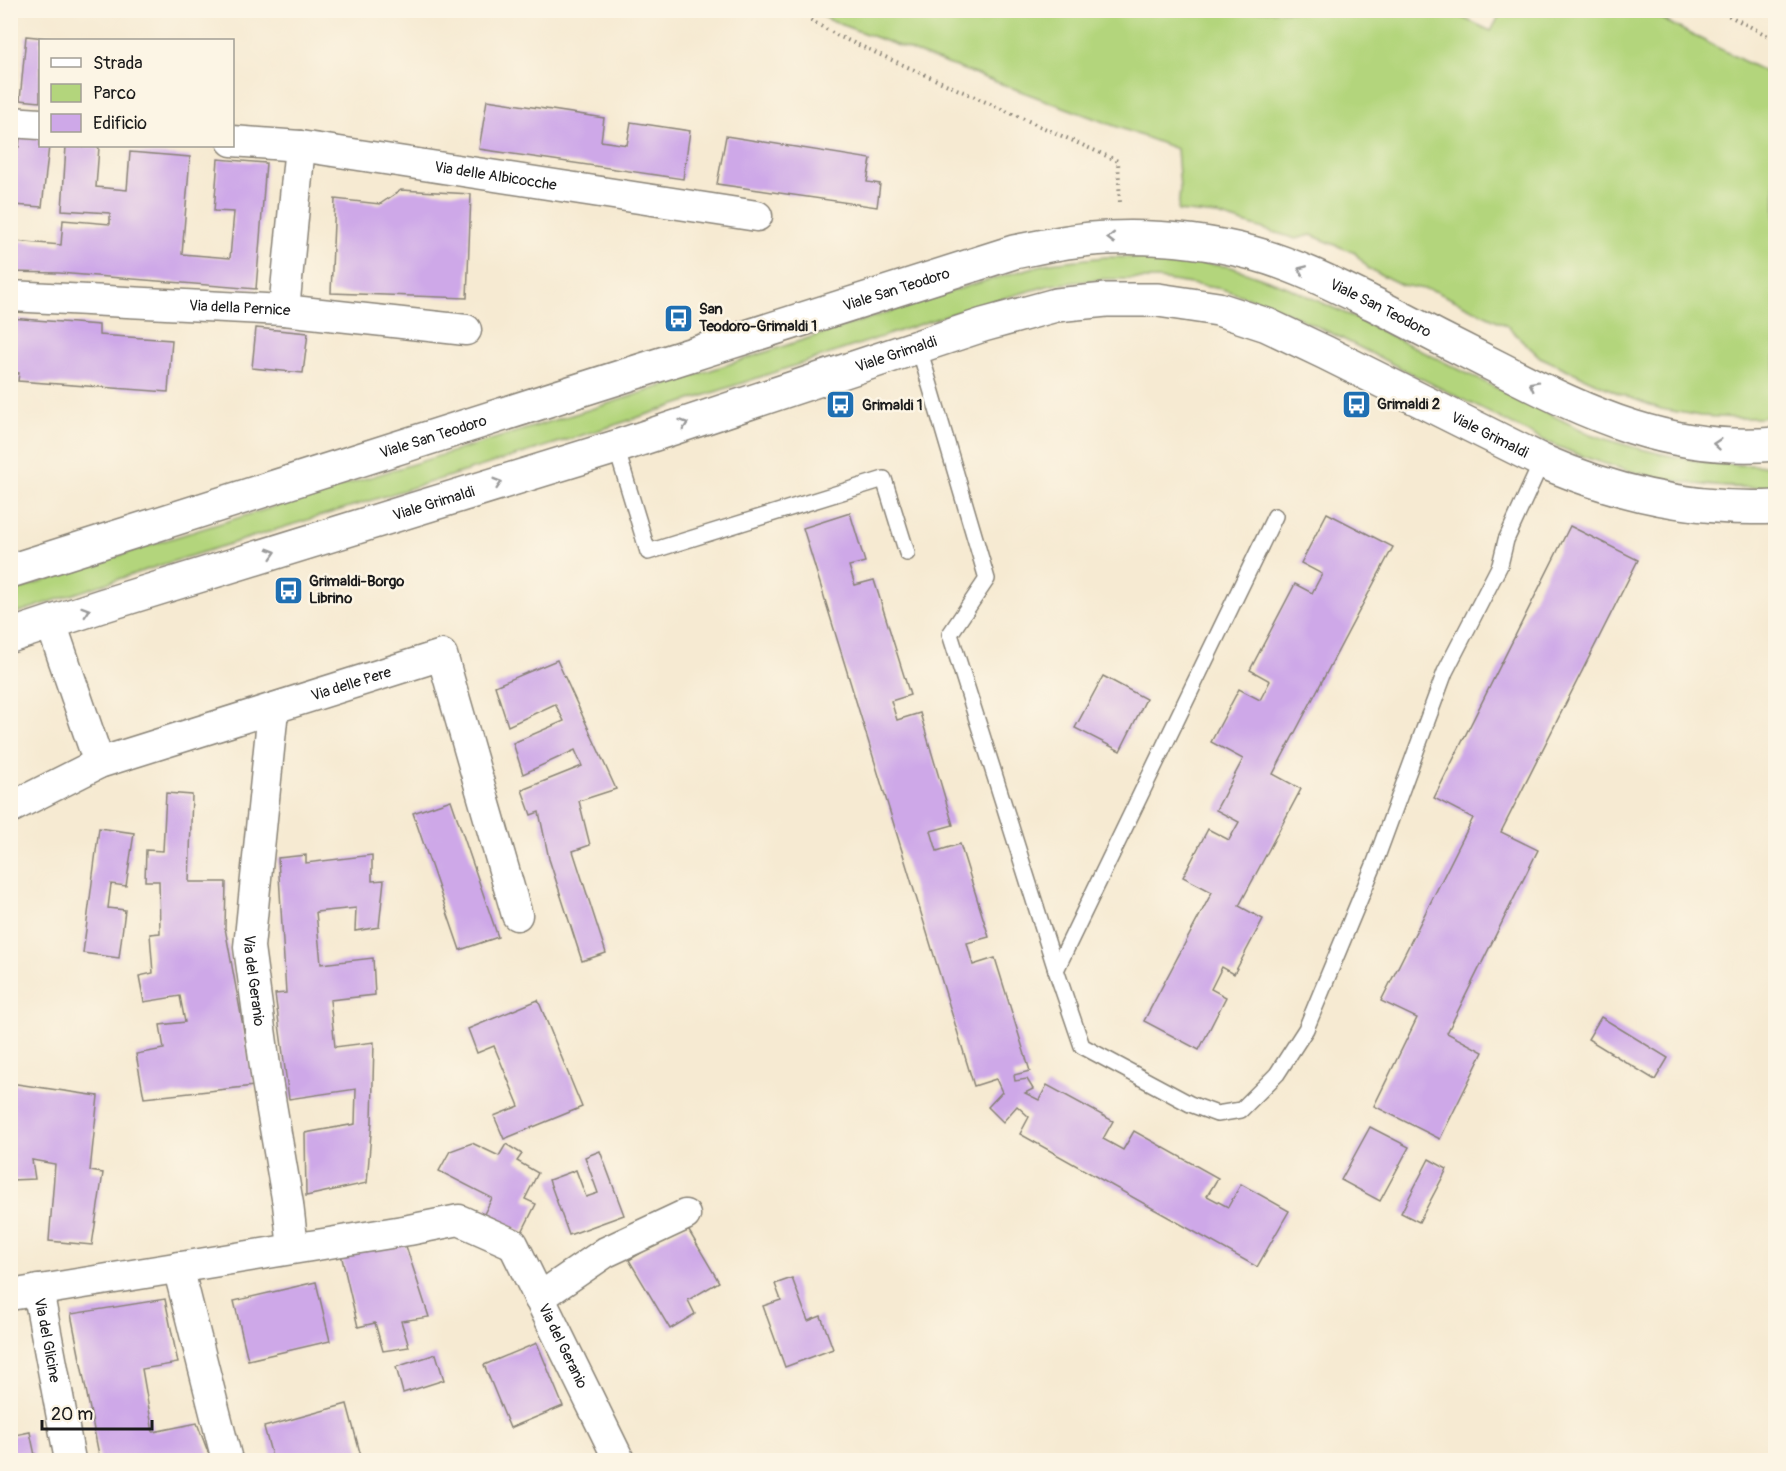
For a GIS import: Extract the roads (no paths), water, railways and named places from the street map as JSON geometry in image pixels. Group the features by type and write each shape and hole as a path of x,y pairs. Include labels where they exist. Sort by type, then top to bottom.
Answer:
{"main road":[{"name":"Viale San Teodoro","path":"10,571 1014,252 1060,243 1108,238 1212,244 1254,253 1299,268 1340,287 1550,394 1599,416 1642,431 1697,443 1743,446 1776,444"},
{"name":"Viale Grimaldi","path":"10,636 616,447 983,325 1056,305 1106,300 1158,300 1218,309 1267,326 1326,352 1542,461 1611,487 1666,500 1716,508 1776,507"}],"street":[{"path":"10,122 39,124"},
{"name":"Via delle Albicocche","path":"234,141 300,146 757,216"},
{"path":"284,310 300,146"},
{"name":"Via della Pernice","path":"10,296 284,310 466,330"},
{"path":"51,623 99,763"},
{"name":"Via delle Pere","path":"10,808 99,763 442,655 517,915"},
{"name":"Via del Geranio","path":"273,710 249,947 293,1248"},
{"path":"540,1298 606,1252 686,1215"},
{"name":"Via del Geranio","path":"24,1293 459,1220 513,1244 619,1461"},
{"path":"178,1267 227,1461"},
{"name":"Via del Glicine","path":"24,1293 69,1461"}],"lane":[{"path":"919,348 987,579 950,634 1082,1046 1190,1104 1217,1114 1241,1110 1277,1074 1306,1029 1374,865 1445,672 1500,566 1506,540 1542,461"},
{"path":"616,447 648,552 884,479 907,553"},
{"path":"1056,970 1275,516"}],"place":[{"name":"San Teodoro-Grimaldi 1","path":"678,318"},
{"name":"Grimaldi 2","path":"1356,404"},
{"name":"Grimaldi 1","path":"841,405"},
{"name":"Grimaldi-Borgo Librino","path":"288,590"}]}
